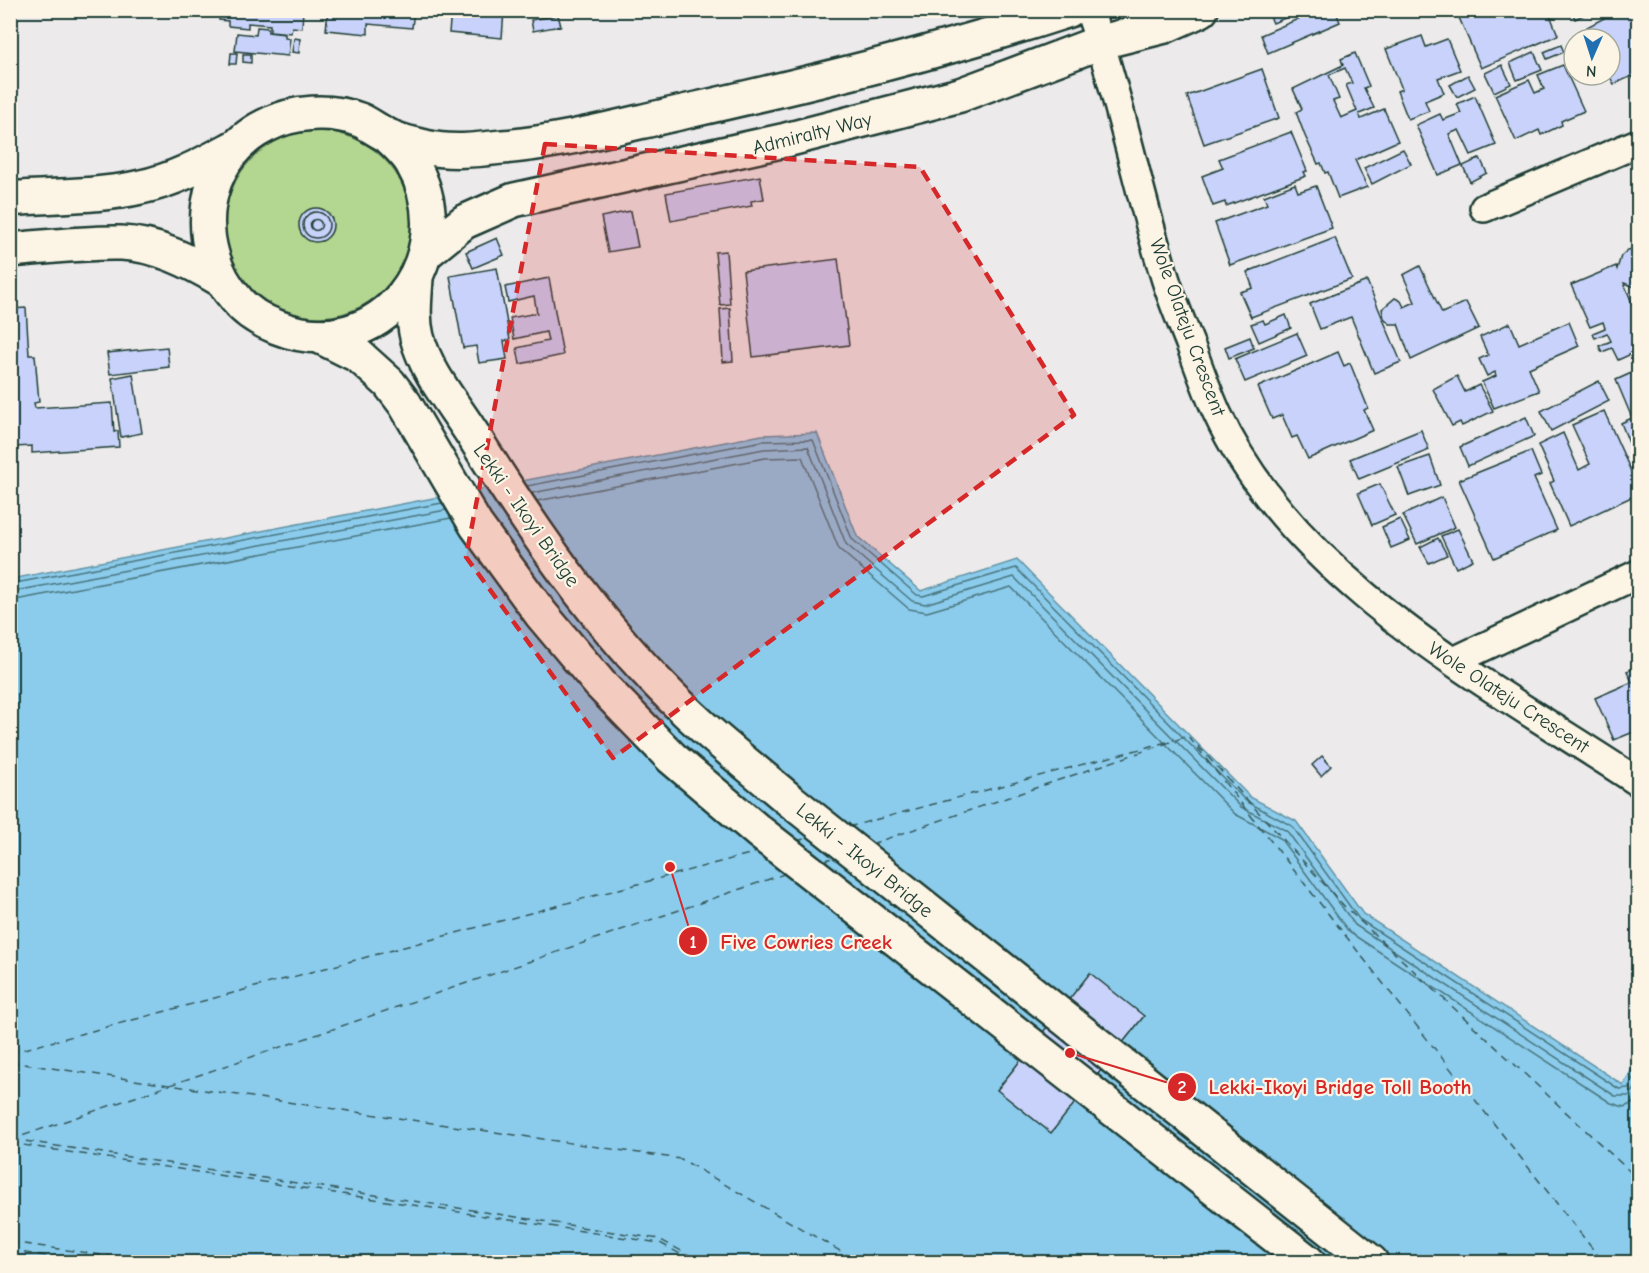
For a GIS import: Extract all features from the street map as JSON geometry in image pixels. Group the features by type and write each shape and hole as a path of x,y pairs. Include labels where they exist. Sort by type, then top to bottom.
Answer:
{"main road":[{"path":"10,199 77,196 143,187 177,176 237,147 263,126 295,115 328,112 360,120 389,137 428,148 453,151 561,139 802,85 980,39 1070,10"},
{"name":"Admiralty Way","path":"422,265 464,222 513,200 786,140 960,95 1101,42 1165,26 1201,10"},
{"name":"Lekki - Ikoyi Bridge","path":"389,137 411,160 425,189 430,221 413,317 417,338 439,382 513,501 576,587 633,655 702,726 786,797 1371,1263"},
{"path":"237,147 216,176 206,210 207,245 220,279 238,303 262,321 290,332 319,336 348,332 376,320 399,302 422,265"},
{"path":"10,250 123,243 165,252 220,279"},
{"path":"319,336 359,356 383,376 405,404 476,525 541,614 600,684 672,758 758,831 1308,1263"}],"street":[{"name":"Wole Olateju Crescent","path":"1089,10 1101,42 1164,275 1217,415 1245,462 1285,519 1337,572 1393,620 1638,782"},
{"path":"1484,208 1638,143"},
{"path":"1454,661 1638,574"}],"highlighted area":[{"path":"545,144 920,167 1074,415 613,758 466,557"}],"green space":[{"path":"318,131 354,138 384,158 404,188 411,224 404,260 384,290 354,310 318,317 282,310 252,290 232,260 225,224 232,188 252,158 282,138"}],"water":[{"path":"817,433 857,536 921,591 1017,560 1250,797 1296,821 1363,914 1623,1085 1636,1063 1638,1064 1638,1262 11,1262 11,579 762,435"}],"building":[{"path":"220,10 303,10 302,28 292,27 291,33 270,31 270,25 248,23 248,28 228,26 228,21 219,20"},
{"path":"328,10 414,10 412,28 368,24 368,34 326,30"},
{"path":"451,10 504,11 502,38 449,33"},
{"path":"1267,10 1304,10 1273,23"},
{"path":"1319,10 1335,10 1340,22 1268,53 1261,35"},
{"path":"1462,10 1548,10 1558,35 1481,68 1457,13"},
{"path":"1571,10 1594,10 1575,19"},
{"path":"1619,10 1638,10 1638,79 1635,81 1632,76 1622,80 1622,27 1587,27"},
{"path":"558,15 561,26 533,31 531,20"},
{"path":"257,27 268,28 268,32 285,34 285,37 290,38 288,56 235,51 237,33 256,35"},
{"path":"1422,36 1426,47 1447,39 1460,70 1438,78 1444,93 1425,101 1429,111 1408,119 1397,91 1402,89 1386,49"},
{"path":"294,38 300,39 299,53 292,52"},
{"path":"1561,45 1562,47 1562,53 1547,59 1544,52"},
{"path":"1534,52 1542,70 1517,80 1510,63"},
{"path":"231,53 237,53 236,64 230,64"},
{"path":"1355,53 1369,86 1364,88 1374,108 1359,114 1361,119 1384,109 1398,141 1355,160 1367,187 1338,198 1328,172 1325,173 1321,163 1318,164 1305,136 1296,112 1302,109 1293,89 1343,65 1341,59","holes":["1345,68 1352,83 1346,85 1357,111 1341,118 1333,101 1339,99 1329,75"]},
{"path":"243,54 251,54 251,63 243,62"},
{"path":"1502,65 1511,84 1494,92 1485,73"},
{"path":"1562,65 1562,87 1573,87 1584,111 1561,121 1562,125 1541,135 1539,130 1516,141 1495,95 1529,80 1535,93 1544,89 1538,75"},
{"path":"1262,69 1279,118 1204,144 1187,96"},
{"path":"1468,75 1475,88 1457,97 1450,85"},
{"path":"1475,96 1496,145 1471,155 1459,130 1449,134 1462,165 1438,175 1416,125 1440,114 1443,120 1461,113 1457,104"},
{"path":"1291,132 1307,171 1304,172 1306,176 1226,206 1225,202 1213,206 1202,176 1223,168 1219,159"},
{"path":"1403,149 1411,164 1372,184 1364,168"},
{"path":"1480,158 1487,173 1470,182 1463,166"},
{"path":"760,176 764,199 751,201 752,206 671,221 666,193"},
{"path":"1295,184 1298,192 1316,186 1332,228 1230,265 1215,223 1267,204 1264,196"},
{"path":"316,208 328,213 333,225 328,237 316,242 304,237 299,225 304,213"},
{"path":"631,211 638,247 608,252 601,217"},
{"path":"316,212 325,216 329,225 325,234 316,238 307,234 303,225 307,216"},
{"path":"316,220 320,221 320,229 316,230 312,229 311,225 312,221"},
{"path":"497,238 504,255 473,268 466,252"},
{"path":"1335,238 1352,279 1251,317 1240,292 1253,288 1247,272"},
{"path":"1637,248 1638,288 1624,283 1638,318 1638,351 1618,360 1612,348 1602,352 1599,346 1611,341 1607,333 1595,338 1593,333 1605,328 1603,322 1590,327 1571,285 1616,266 1617,269 1621,256 1628,250"},
{"path":"726,251 730,304 720,305 715,252"},
{"path":"838,259 849,345 753,357 743,271"},
{"path":"1420,266 1442,313 1466,302 1479,328 1411,360 1398,324 1390,324 1384,318 1382,309 1395,298 1401,301 1404,307 1415,302 1403,275"},
{"path":"497,268 510,340 504,341 507,359 479,363 476,346 463,348 450,276"},
{"path":"549,278 563,355 520,364 517,348 548,341 546,332 514,339 510,318 537,313 534,296 508,302 505,287"},
{"path":"1367,281 1401,362 1374,373 1351,317 1320,329 1310,304"},
{"path":"26,308 29,355 35,355 39,402 34,403 35,408 112,403 114,432 118,431 119,447 32,453 32,446 15,447 10,406 10,309"},
{"path":"730,308 733,361 723,362 720,309"},
{"path":"1286,315 1291,328 1259,342 1251,324 1263,320 1265,324"},
{"path":"1569,322 1579,346 1529,368 1539,391 1494,408 1482,382 1496,376 1495,372 1487,376 1479,359 1488,355 1480,337 1510,323 1519,344"},
{"path":"1297,333 1307,356 1245,382 1235,359"},
{"path":"1250,337 1254,348 1229,358 1225,347"},
{"path":"167,347 169,367 110,374 107,353"},
{"path":"1338,352 1344,366 1350,363 1368,408 1364,410 1373,430 1308,459 1297,436 1292,438 1282,415 1272,419 1258,387"},
{"path":"1638,370 1638,439 1629,443 1621,423 1632,418 1616,380"},
{"path":"133,374 142,433 121,437 112,378"},
{"path":"1457,376 1465,392 1479,385 1493,411 1462,426 1460,422 1452,426 1433,389"},
{"path":"1599,381 1609,401 1551,431 1541,411"},
{"path":"1604,411 1638,487 1638,494 1569,526 1550,483 1554,481 1538,445 1563,433 1579,470 1590,464 1572,425"},
{"path":"1526,417 1534,436 1468,466 1460,447"},
{"path":"1421,430 1429,450 1359,479 1350,459"},
{"path":"1531,451 1541,475 1534,478 1557,530 1494,558 1459,480"},
{"path":"1430,456 1440,485 1409,496 1398,467"},
{"path":"1380,484 1395,515 1372,525 1358,493"},
{"path":"1442,497 1455,527 1417,544 1403,515"},
{"path":"1400,519 1410,540 1391,548 1382,527"},
{"path":"1458,529 1473,560 1456,568 1441,536"},
{"path":"1438,538 1447,555 1429,563 1420,547"},
{"path":"1638,667 1638,736 1636,731 1614,740 1595,698 1632,682 1627,671"},
{"path":"1322,756 1331,766 1321,776 1312,765"},
{"path":"1090,973 1144,1016 1051,1133 997,1090"}],"ferry route":[{"path":"871,844 1188,736 1603,1262"},
{"path":"848,827 1174,740"},
{"path":"1198,746 1345,907 1638,1179"},
{"path":"796,841 812,837"},
{"path":"10,1053 757,852"},
{"path":"823,861 835,857"},
{"path":"10,1140 787,873"},
{"path":"10,1062 681,1159 859,1262"},
{"path":"12,1139 659,1239 702,1262"},
{"path":"10,1143 660,1243 695,1262"},
{"path":"10,1242 151,1262"},
{"path":"10,1251 93,1262"}],"place":[{"name":"Five Cowries Creek","path":"670,867"},
{"name":"Lekki-Ikoyi Bridge Toll Booth","path":"1070,1053"}]}
